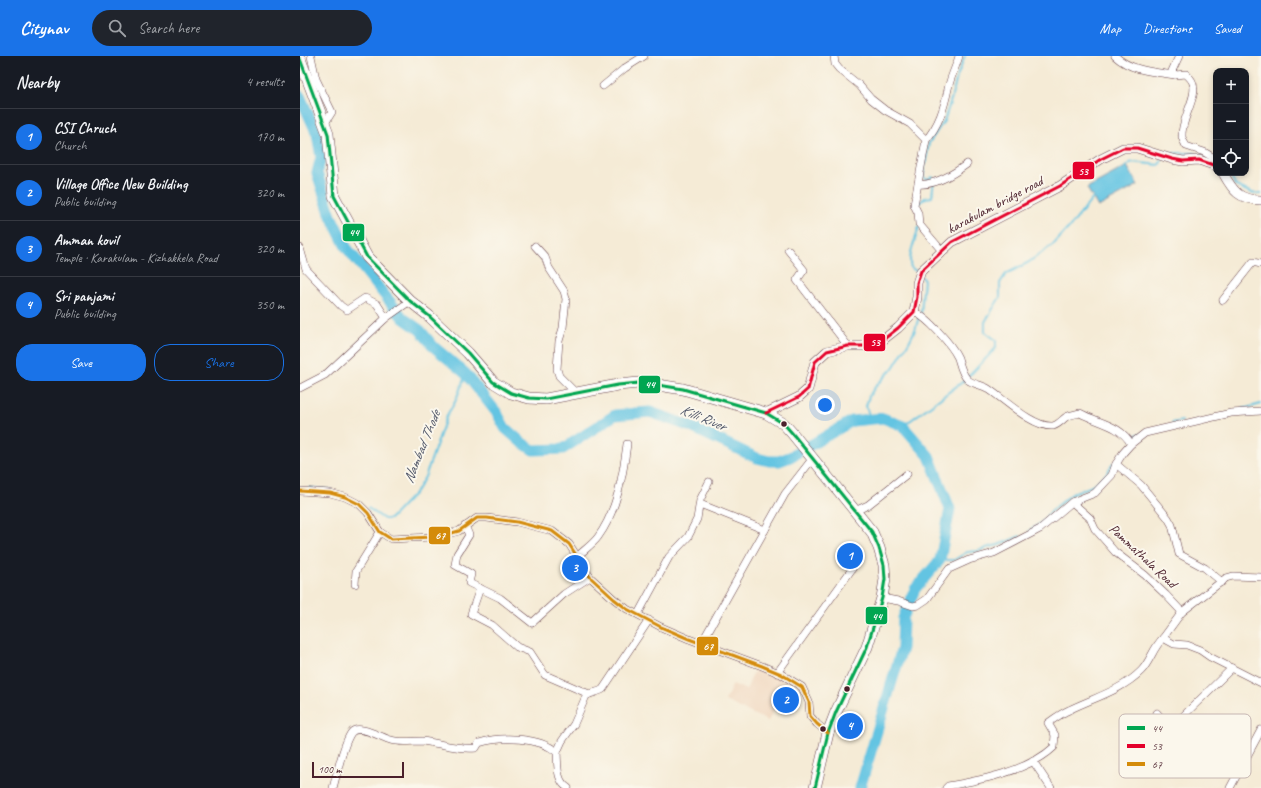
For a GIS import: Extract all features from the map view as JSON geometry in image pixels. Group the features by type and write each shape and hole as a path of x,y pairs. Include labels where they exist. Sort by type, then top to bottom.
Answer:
{"main road":[{"path":"300,59 328,134 334,196 367,257 410,301 429,316 468,353 493,382 503,389 521,396 546,399 618,385 639,383 658,385 683,389 766,413 784,424 872,532 884,565 885,579 882,598 867,647 836,712 828,733 815,788"},
{"name":"karakulam bridge road","path":"914,312 920,274 952,242 1060,186 1101,159 1123,148 1137,148 1183,161 1199,160 1213,165"},
{"path":"1225,176 1236,193 1252,200 1261,200"},
{"path":"766,413 799,397 808,389 815,362 827,351 848,346 865,346 884,339 914,312"}],"street":[{"path":"311,56 316,79 332,112 324,125"},
{"path":"603,86 625,68 644,56"},
{"path":"834,56 835,64 839,69 859,86 870,99 885,110 910,124 926,140"},
{"path":"942,251 919,224 918,213 914,206 926,140 932,134 943,112 948,88 959,56"},
{"path":"1115,56 1121,62 1152,73 1186,74 1193,82 1194,90 1192,100 1185,116 1182,138 1186,146 1204,152 1213,157"},
{"path":"1175,74 1172,71 1179,56"},
{"path":"918,184 925,185 953,174 967,164"},
{"path":"535,246 545,257 549,268 564,290 566,299 563,328 559,341 557,369 559,376 576,393"},
{"path":"300,248 306,269 341,306 347,310 365,298 377,304 386,318"},
{"path":"788,250 804,270 797,280 848,346"},
{"path":"1222,300 1253,262 1261,264"},
{"path":"300,388 325,376 386,318 410,301"},
{"path":"914,312 920,314 935,328 957,356 966,378 987,388 1024,415 1046,426 1055,426 1066,417 1080,413 1113,427 1130,442"},
{"path":"882,598 913,606 918,605 927,599 949,569 969,560 994,553 1040,529 1072,502 1095,493 1112,475 1116,464 1130,442 1145,433 1231,413 1261,411"},
{"path":"578,556 598,537 611,513 623,471 627,444"},
{"path":"701,644 785,494 813,458"},
{"path":"1116,464 1141,485 1168,518 1172,525 1179,554 1205,568 1222,582"},
{"path":"855,511 868,505 907,474"},
{"path":"638,614 669,558 688,537 697,518 700,500 708,482"},
{"path":"300,491 330,493 345,497 359,504 368,513 380,532 390,539 432,537 459,531 477,518 487,518 532,525 552,531 569,544 590,577 627,610 701,644 777,673 802,686 809,702 810,716 828,733"},
{"name":"Pammathala Road","path":"1072,502 1090,518 1095,529 1115,552 1145,575 1182,612"},
{"path":"700,504 765,530"},
{"path":"465,526 469,535 457,554 455,565 471,574 470,583 500,598 532,623 564,594 590,577"},
{"path":"355,584 356,571 380,532"},
{"path":"777,673 852,569"},
{"path":"946,788 948,786 977,781 1018,768 1046,755 1054,747 1055,735 1048,723 1068,710 1111,691 1133,678 1142,670 1157,644 1182,612 1226,578 1233,576 1261,577"},
{"path":"480,588 471,614 492,625 517,647 530,652 545,675 589,694 600,691 603,688 649,620"},
{"path":"1163,638 1174,644 1187,645 1200,650 1261,683"},
{"path":"1185,714 1232,668"},
{"path":"568,788 559,780 557,752 562,741 574,724 584,701 589,694"},
{"path":"333,788 347,743 352,732 357,729 392,741 423,741 462,749 476,748 479,743 491,740 522,739 546,745 557,752"},
{"path":"1251,749 1261,730"},
{"path":"1033,761 1051,788"},
{"path":"1230,788 1235,778"}],"shaded area":[{"path":"756,667 788,682 768,721 725,701 733,684 746,690"}],"water":[{"path":"1127,166 1138,185 1098,207 1087,188"}],"waterway":[{"path":"919,209 919,203 925,198 932,197 934,178 932,177 928,180 923,177 929,143 944,121 965,56"},
{"name":"Killi River","path":"300,96 317,134 321,157 317,173 331,216 346,247 403,318 420,330 434,347 466,374 497,413 505,428 533,450 563,449 615,415 650,412 689,426 757,458 769,461 779,461 790,457 852,421 883,418 903,426 929,456 950,509 940,560 915,589 903,618 902,648 860,788"},
{"path":"1165,153 1194,153 1210,159"},
{"path":"1125,167 1132,162 1159,165 1163,158"},
{"path":"1231,176 1236,186 1252,193 1261,194"},
{"path":"968,377 996,348 996,340 985,332 985,322 1000,297 1000,283 1006,274 1029,262 1055,243 1093,198"},
{"path":"918,272 911,268 910,258 919,226"},
{"path":"921,313 924,280 922,277"},
{"path":"870,419 866,406 869,396 875,387 893,368 909,342 919,317"},
{"name":"Nambad Thode","path":"368,508 384,519 390,519 415,493 425,477 447,415 455,402 466,374"},
{"path":"903,426 965,380"},
{"path":"1243,409 1261,404"},
{"path":"1172,423 1182,421"},
{"path":"1132,439 1135,435 1140,434"},
{"path":"1029,531 1041,523 1052,510 1072,494 1092,486 1106,474 1113,463"},
{"name":"Nambad Thode","path":"309,488 331,490"},
{"path":"940,560 954,560 967,552 978,551 998,545 1020,536"}],"transit line":[{"name":"44","path":"300,59 328,134 334,196 367,257 410,301 429,316 468,353 493,382 511,393 529,398 546,399 618,385 639,383 658,385 683,389 766,413 784,424 872,532 884,565 885,579 882,598 867,647 836,712 828,733 815,788"},
{"name":"53","path":"766,413 799,397 808,389 815,362 827,351 848,346 865,346 884,339 898,328 914,312 917,297 917,283 921,271 952,242 1060,186 1101,159 1123,148 1137,148 1172,159 1183,161 1199,160 1213,165"},
{"name":"67","path":"300,491 330,493 345,497 359,504 368,513 380,532 391,539 432,537 448,534 459,531 477,518 517,522 552,531 569,544 590,577 627,609 661,627 689,639 781,674 802,687 809,702 810,716 828,733"}],"place":[{"name":"CSI Chruch","path":"850,556"},
{"name":"Amman kovil","path":"575,568"},
{"name":"Village Office New Building","path":"786,700"},
{"name":"Sri panjami","path":"850,726"}]}
